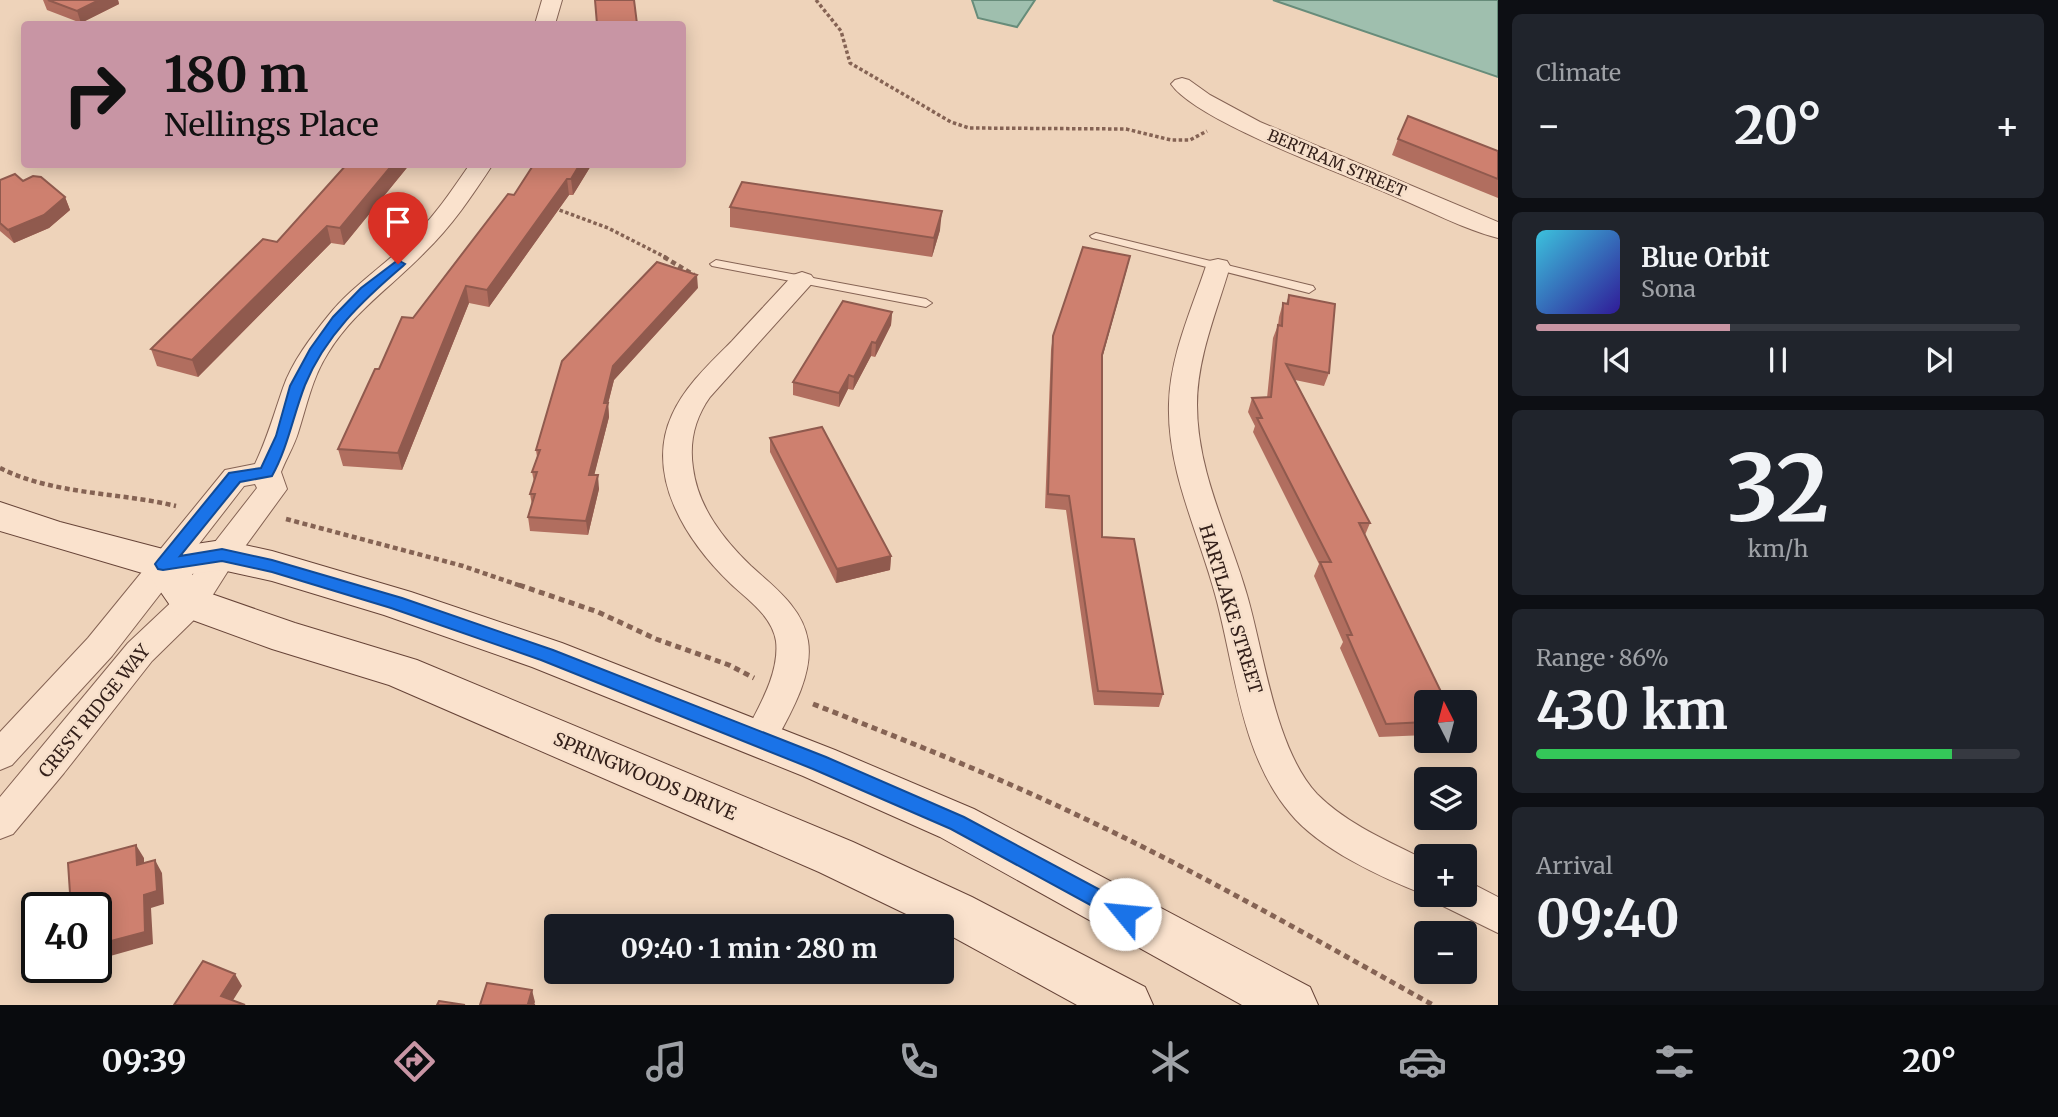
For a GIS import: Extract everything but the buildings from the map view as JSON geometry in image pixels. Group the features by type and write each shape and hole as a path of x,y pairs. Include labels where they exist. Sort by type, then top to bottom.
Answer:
{"street":[{"path":"546,21 552,0"},
{"name":"BERTRAM STREET","path":"1182,84 1202,100 1232,117 1498,231"},
{"path":"266,472 283,436 297,386 315,352 356,300 414,250 444,219 479,168"},
{"name":"HARTLAKE STREET","path":"1218,267 1186,372 1183,404 1185,448 1196,495 1230,592 1256,695 1283,775 1303,803 1324,822 1414,871"},
{"path":"759,740 792,664 792,641 785,619 732,567 704,531 684,495 677,471 677,444 684,418 698,394 802,280"},
{"name":"CREST RIDGE WAY","path":"0,755 100,647 163,564 235,477 266,472 272,489 222,555 191,603 140,652 52,763 0,823"},
{"path":"0,516 52,534 163,564 222,555 272,566 421,611 547,655 819,763 957,823 1292,1005"},
{"path":"163,564 191,603"},
{"name":"SPRINGWOODS DRIVE","path":"191,603 287,637 402,672 836,857 955,913 1127,1005"},
{"path":"1477,905 1498,916"}],"lane":[{"path":"1096,236 1309,289"},
{"path":"716,264 926,303"}],"path":[{"path":"816,0 841,31 850,63 951,122 969,128 1126,129 1171,140 1190,140 1232,117"},
{"path":"542,205 578,215 660,253 698,277"}],"shaded area":[{"path":"972,0 1035,0 1017,27 978,18"},
{"path":"1273,0 1498,0 1498,77"}],"route":[{"path":"398,264 338,320 315,352 297,386 283,436 266,472 235,477 163,564 222,555 272,566 396,603 547,655 819,763 957,823 1125,914"}]}
